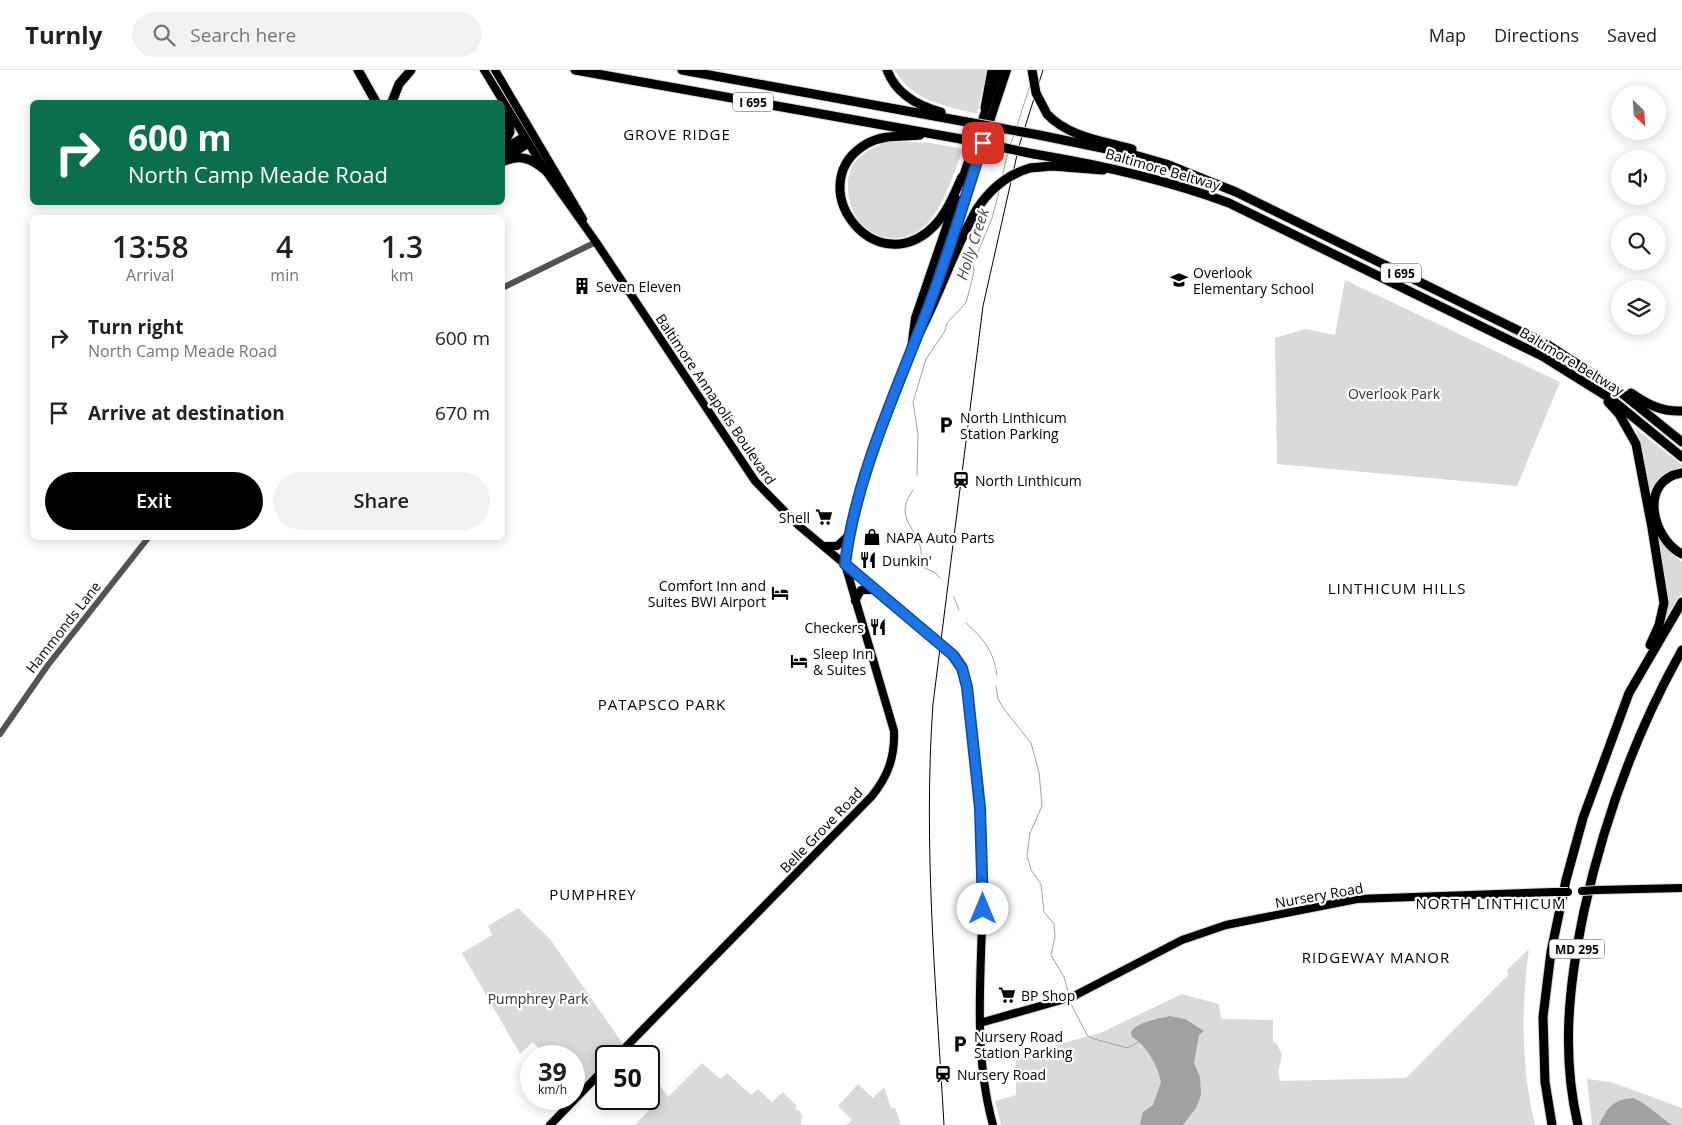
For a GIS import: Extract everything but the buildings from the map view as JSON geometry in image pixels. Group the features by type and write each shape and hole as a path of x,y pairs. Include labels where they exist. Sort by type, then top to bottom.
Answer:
{"highway":[{"path":"358,70 369,86 375,100"},
{"path":"393,100 399,84 411,70"},
{"name":"Baltimore Beltway","path":"576,70 931,133 1133,172 1185,187 1229,203 1517,342 1611,399 1682,456"},
{"name":"Baltimore Beltway","path":"682,70 968,120 1132,154 1166,164 1236,192 1566,356 1619,391 1682,442"},
{"path":"888,70 898,89 912,100 933,110 968,120"},
{"path":"985,108 992,70"},
{"path":"1032,70 1036,93 1047,114 1057,123 1071,131 1167,159 1236,192"},
{"path":"505,142 510,132 508,111"},
{"path":"931,133 898,135 877,139 854,154 844,170 840,188 843,207 851,223 864,235 881,242 900,244 915,240 929,231 940,220 962,177"},
{"path":"505,147 529,138"},
{"path":"505,158 529,138"},
{"path":"505,160 525,158 536,162 545,170"},
{"path":"911,349 924,327 949,265 977,209 997,185 1013,174 1030,168 1052,166 1133,172"},
{"path":"1566,356 1623,387 1652,406 1669,411 1682,412"},
{"path":"1570,373 1574,379 1620,414 1632,435 1638,454 1664,603 1657,632 1629,692"},
{"path":"1682,473 1663,479 1654,498 1656,516 1663,535 1673,548 1682,554"},
{"name":"MD 295","path":"1552,1125 1545,1082 1543,1049 1546,985 1566,880 1580,826 1629,692 1682,602"},
{"name":"MD 295","path":"1578,1125 1569,1079 1567,1048 1570,996 1575,956 1591,882 1607,822 1627,765 1682,650"},
{"path":"1666,680 1682,661"}],"main road":[{"name":"Baltimore Annapolis Boulevard","path":"484,70 502,100"},
{"path":"911,349 915,318 999,70"},
{"path":"845,564 848,536 876,445 928,307 1007,70"},
{"name":"Baltimore Annapolis Boulevard","path":"496,71 545,170 596,242"},
{"name":"Baltimore Annapolis Boulevard","path":"505,106 529,138 742,464 770,498 823,546 953,655 962,668 965,677 983,841 980,1023 983,1075 993,1125"},
{"path":"823,546 837,546 848,536"},
{"name":"Belle Grove Road","path":"628,1045 872,796 887,774 894,753 894,731 845,564"},
{"path":"855,601 861,590 876,590"},
{"name":"Nursery Road","path":"980,1023 1072,997 1182,940 1226,925 1357,900 1682,888"},
{"path":"550,1125 595,1078"}],"street":[{"path":"505,287 596,242"},
{"name":"Hammonds Lane","path":"0,734 48,666 146,540"}],"green space":[{"path":"895,70 987,70 977,114 941,105 920,96 902,81"},
{"path":"887,141 931,143 963,149 947,191 934,215 921,229 907,236 892,238 878,235 866,228 856,216 850,201 848,183 851,169 858,158"},
{"name":"Overlook Park","path":"1345,280 1560,382 1517,486 1277,464 1275,338 1305,329 1335,335"},
{"path":"1636,429 1682,465 1682,470 1670,474 1661,480 1655,489 1651,501"},
{"path":"1656,525 1673,555 1682,562 1682,593 1665,619 1667,607"},
{"name":"Pumphrey Park","path":"518,908 550,939 623,1044 595,1045 595,1073 585,1083 585,1045 536,1045 533,1042 530,1045 520,1045 520,1054 462,953 492,935 488,926"},
{"path":"1529,949 1526,971 1524,1037 1527,1081 1535,1125 1001,1125 995,1101 1016,1095 1016,1056 1100,1033 1182,994 1219,1004 1221,1019 1273,1020 1273,1042 1277,1044 1282,1055 1278,1072 1280,1081 1406,1078 1508,975 1507,970"},
{"path":"702,1063 720,1079 727,1073 751,1095 758,1089 772,1102 783,1092 797,1106 795,1109 800,1111 802,1116 801,1125 635,1125 649,1110 660,1110 660,1085 668,1097"},
{"path":"1587,1079 1611,1082 1682,1108 1682,1125 1592,1125"},
{"path":"858,1084 873,1098 884,1087 891,1108 895,1108 901,1125 846,1125 852,1120 838,1106"}],"shaded area":[{"path":"1170,1016 1185,1019 1204,1031 1199,1035 1194,1063 1200,1077 1201,1095 1196,1108 1183,1125 1140,1125 1143,1112 1153,1105 1161,1082 1151,1057 1132,1037 1131,1032 1143,1023"},
{"path":"1633,1098 1643,1103 1672,1125 1599,1125 1605,1113 1615,1103"}],"waterway":[{"name":"Holly Creek","path":"1017,126 1030,85"},
{"name":"Holly Creek","path":"1010,145 1014,135"},
{"name":"Holly Creek","path":"1002,177 1008,152"},
{"name":"Holly Creek","path":"917,475 918,435 913,402 926,359 945,331 947,323 966,303 974,272 973,264 992,218 1000,188"},
{"name":"Holly Creek","path":"913,490 907,500 905,515 921,550 918,565 934,572 940,578"},
{"name":"Holly Creek","path":"954,597 959,610"},
{"name":"Holly Creek","path":"966,623 987,646 996,666 997,675"},
{"name":"Holly Creek","path":"996,686 998,699 1004,709 1031,743 1039,772 1042,806 1030,833 1027,855 1031,870 1041,884 1044,912 1054,924 1055,937 1051,955 1064,977 1068,991"},
{"name":"Holly Creek","path":"1071,1004 1087,1035 1091,1038 1127,1048 1139,1042"}],"tram line":[{"path":"944,1125 934,967 930,862 929,809 933,704 983,306 1019,146 1043,70"}],"place":[{"name":"Overlook Elementary School","path":"1179,280"},
{"name":"Seven Eleven","path":"582,286"},
{"name":"North Linthicum Station Parking","path":"946,425"},
{"name":"North Linthicum","path":"961,480"},
{"name":"Shell","path":"824,517"},
{"name":"NAPA Auto Parts","path":"872,537"},
{"name":"Dunkin'","path":"868,560"},
{"name":"Comfort Inn and Suites BWI Airport","path":"780,593"},
{"name":"Checkers","path":"878,627"},
{"name":"Sleep Inn & Suites","path":"799,661"},
{"name":"BP Shop","path":"1007,995"},
{"name":"Nursery Road Station Parking","path":"960,1044"},
{"name":"Nursery Road","path":"943,1074"}],"district":[{"name":"GROVE RIDGE","path":"677,134"},
{"name":"LINTHICUM HILLS","path":"1397,588"},
{"name":"PATAPSCO PARK","path":"662,704"},
{"name":"PUMPHREY","path":"593,894"},
{"name":"NORTH LINTHICUM","path":"1491,903"},
{"name":"RIDGEWAY MANOR","path":"1376,957"}],"route":[{"path":"983,143 921,328 911,349 868,469 848,536 845,564 953,655 962,668 967,687 978,778 983,841 983,909"}]}
